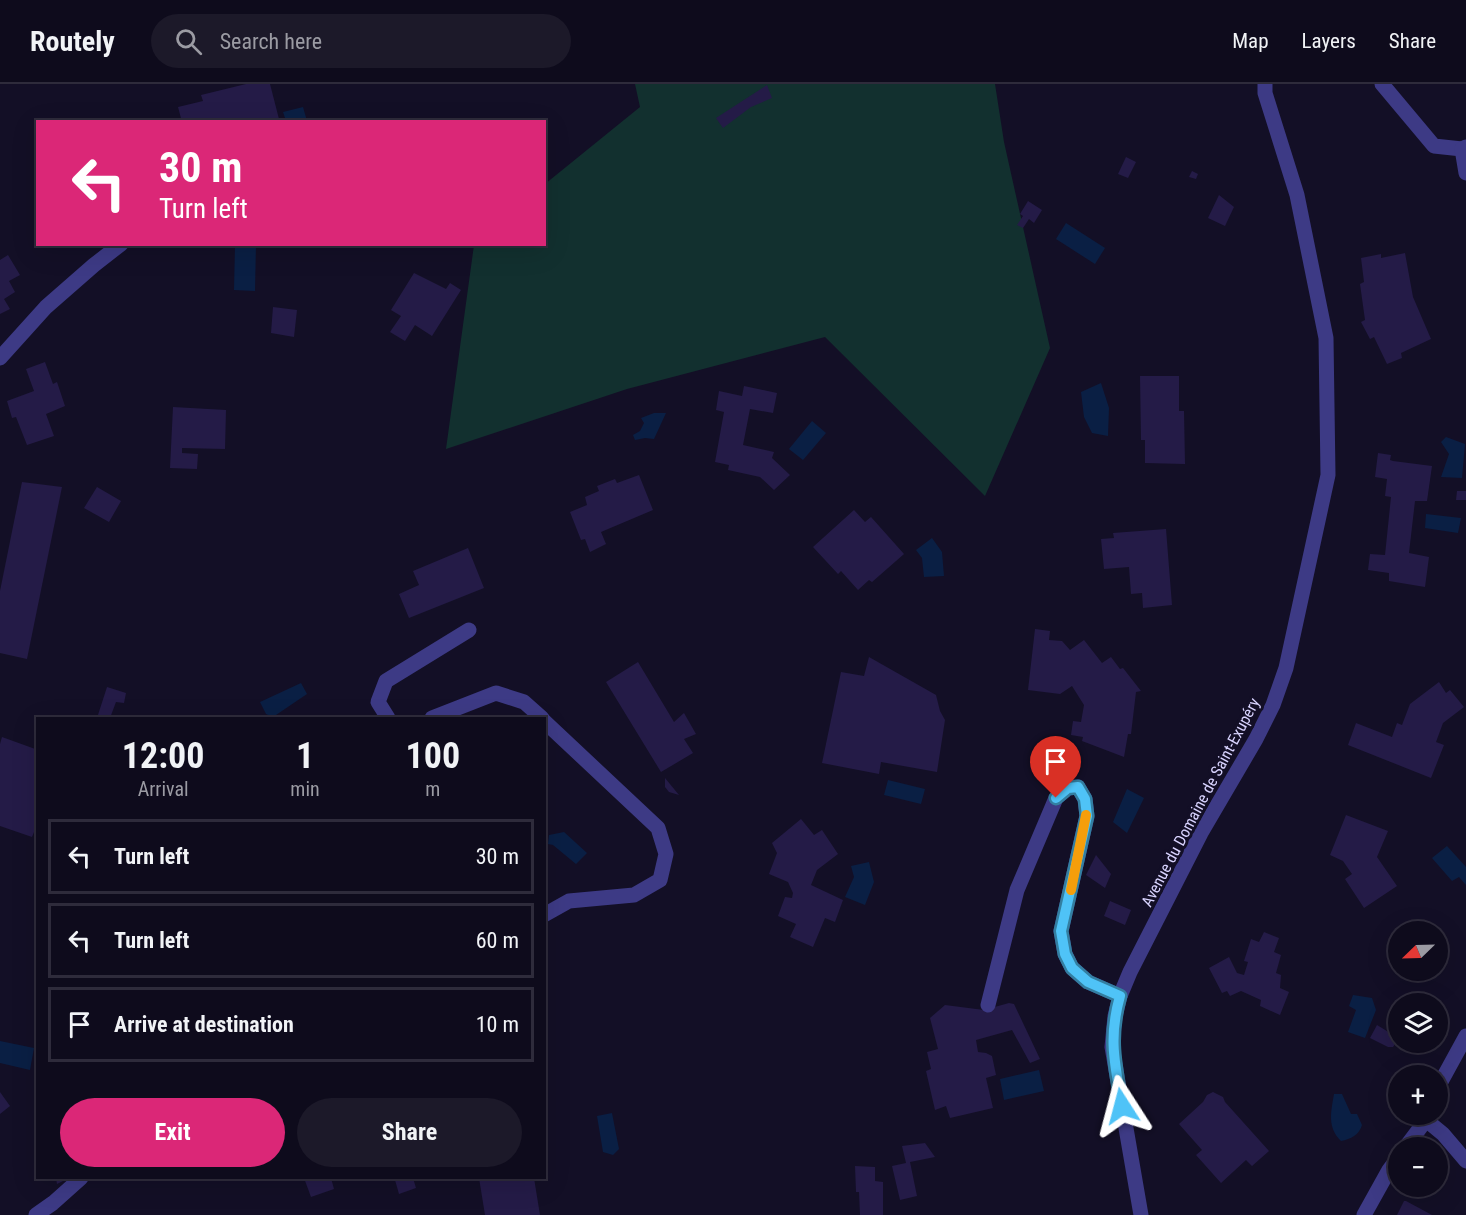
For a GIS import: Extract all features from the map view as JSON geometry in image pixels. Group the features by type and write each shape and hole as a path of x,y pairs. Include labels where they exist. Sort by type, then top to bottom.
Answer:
{"street":[{"name":"Avenue du Domaine de Saint-Exupéry","path":"1141,1215 1112,1047 1115,1016 1120,996 1201,833 1256,739 1273,705 1286,668 1328,475 1326,338 1298,195 1265,93 1265,84"},
{"path":"1382,84 1434,146 1464,148 1466,173"},
{"path":"0,358 46,307 118,246"},
{"path":"387,717 378,702 386,681 469,630"},
{"path":"435,717 496,693 524,702 540,717"},
{"path":"546,723 658,828 666,854 660,880 634,895 569,901 546,914"},
{"path":"987,1005 1017,890 1056,798 1068,788 1078,787 1085,799 1087,816 1061,931 1065,954 1072,968 1088,982 1120,996"},
{"path":"1448,1069 1466,1036"},
{"path":"1435,1125 1466,1161"},
{"path":"1364,1215 1388,1172"},
{"path":"36,1215 80,1179"}],"green space":[{"path":"635,84 995,84 1004,142 1050,348 985,496 825,337 627,389 446,449 474,246 546,246 546,183 640,107"}],"water":[{"path":"303,107 307,120 286,120 283,112"},
{"path":"1066,223 1105,248 1095,264 1056,239"},
{"path":"235,246 256,246 255,291 234,290"},
{"path":"1101,383 1109,408 1108,436 1092,433 1084,417 1081,392"},
{"path":"654,413 666,413 654,439 635,440 633,435 640,431 644,423 641,418"},
{"path":"812,421 826,433 803,460 789,449"},
{"path":"1446,437 1465,444 1462,478 1441,477 1449,454 1441,442"},
{"path":"1426,514 1461,518 1458,533 1425,528"},
{"path":"932,538 942,552 944,576 924,577 922,558 916,550"},
{"path":"301,683 307,694 273,717 266,714 260,702"},
{"path":"888,780 925,789 921,804 884,795"},
{"path":"1127,789 1144,798 1127,833 1113,822"},
{"path":"564,832 587,853 576,864 553,845 548,844 549,835"},
{"path":"1447,846 1466,867 1466,885 1459,877 1452,881 1432,858"},
{"path":"869,862 874,882 865,905 845,897 854,877 851,866"},
{"path":"1353,995 1372,998 1376,1010 1365,1038 1348,1032 1356,1010 1349,1006"},
{"path":"0,1041 34,1048 30,1070 0,1063"},
{"path":"1039,1070 1044,1091 1004,1100 1000,1079"},
{"path":"1334,1094 1342,1094 1351,1114 1357,1114 1362,1125 1354,1136 1341,1141 1332,1125"},
{"path":"612,1113 619,1149 613,1155 603,1152 597,1116"}],"building":[{"path":"246,84 270,84 279,119 181,120 178,107 203,101 201,95"},
{"path":"767,85 772,98 751,107 723,128 716,118"},
{"path":"1126,157 1136,162 1128,178 1118,174"},
{"path":"1192,171 1198,174 1196,179 1189,177"},
{"path":"1219,195 1234,207 1225,226 1208,218"},
{"path":"1028,201 1042,210 1034,223 1029,219 1023,228 1017,225 1023,216 1020,214"},
{"path":"1405,253 1413,297 1431,339 1401,353 1402,358 1387,364 1374,337 1370,339 1361,322 1365,320 1360,284 1364,282 1361,258 1381,254 1381,258"},
{"path":"8,255 20,275 9,281 15,292 4,299 10,309 0,314 0,260"},
{"path":"414,273 446,289 450,283 461,290 432,336 415,325 405,341 390,332 401,316 391,310"},
{"path":"273,307 297,310 294,337 271,333"},
{"path":"45,362 53,384 57,382 65,406 46,414 54,436 27,445 16,417 12,418 7,401 34,391 26,369"},
{"path":"1140,376 1179,376 1179,411 1184,411 1185,464 1145,463 1145,440 1141,440"},
{"path":"744,386 777,393 773,413 750,409 743,445 774,452 772,458 790,475 774,490 760,477 728,470 729,465 715,462 724,412 716,410 719,391 742,396"},
{"path":"173,407 226,410 225,449 182,448 182,453 198,454 197,469 170,468"},
{"path":"1378,453 1391,455 1390,460 1393,461 1432,466 1427,501 1415,501 1409,553 1429,557 1425,587 1389,581 1389,573 1368,570 1370,554 1385,555 1391,497 1385,496 1387,479 1375,477"},
{"path":"639,475 653,510 601,532 606,544 590,552 585,539 581,540 570,512 587,505 585,497 599,491 597,486 615,479 617,483"},
{"path":"22,482 62,487 27,659 0,653 0,591"},
{"path":"97,487 121,501 109,522 84,508"},
{"path":"1457,491 1466,491 1466,500 1456,500"},
{"path":"854,510 865,522 871,517 904,554 872,582 869,580 858,590 841,571 838,574 813,547"},
{"path":"1166,529 1172,605 1143,608 1142,593 1131,594 1129,567 1104,569 1101,539 1114,538 1113,533"},
{"path":"468,548 484,588 409,618 399,594 419,585 413,571"},
{"path":"1035,629 1050,631 1049,640 1062,641 1070,650 1084,640 1102,663 1111,657 1141,691 1136,692 1131,734 1128,734 1124,757 1082,741 1083,737 1071,735 1073,721 1081,722 1084,705 1072,686 1060,694 1028,690"},
{"path":"869,657 936,695 945,720 937,772 881,762 879,774 822,763 841,672 864,676"},
{"path":"638,662 674,722 684,713 696,734 684,739 693,753 661,772 606,682"},
{"path":"1439,682 1446,693 1450,690 1464,707 1443,723 1436,742 1444,745 1431,778 1348,745 1356,723 1392,737 1397,723 1402,725 1410,704"},
{"path":"107,687 126,693 124,703 116,702 110,717 97,717"},
{"path":"2,737 36,749 36,827 32,837 0,826 0,744"},
{"path":"665,778 679,795 669,792 665,787"},
{"path":"1346,815 1388,831 1377,857 1397,886 1364,908 1345,879 1352,874 1343,861 1330,855"},
{"path":"801,819 814,835 822,830 838,854 817,870 811,885 843,900 835,922 825,918 813,947 790,937 796,924 778,916 785,897 792,898 793,893 788,882 769,874 777,853 772,843"},
{"path":"1096,855 1111,874 1105,888 1086,875"},
{"path":"1110,901 1131,910 1125,925 1104,916"},
{"path":"1264,932 1279,938 1274,952 1281,955 1276,973 1281,975 1280,988 1289,992 1280,1015 1260,1006 1261,1000 1241,991 1230,996 1227,991 1222,993 1209,968 1229,957 1237,973 1244,975 1248,962 1244,961 1251,939 1259,942"},
{"path":"1009,1003 1014,1004 1040,1059 1030,1063 1012,1030 976,1040 978,1052 992,1056 996,1075 986,1078 993,1108 950,1118 946,1106 935,1110 926,1071 931,1069 927,1052 938,1049 930,1018 945,1005 984,1010"},
{"path":"1377,1025 1388,1032 1388,1047 1370,1038"},
{"path":"0,1092 10,1106 0,1114"},
{"path":"1213,1092 1223,1097 1269,1151 1252,1166 1246,1160 1221,1183 1196,1155 1202,1150 1179,1124 1203,1102 1207,1095"},
{"path":"925,1143 935,1157 910,1162 917,1196 900,1200 892,1166 906,1163 902,1146"},
{"path":"855,1166 875,1167 875,1181 883,1182 883,1215 860,1215"},
{"path":"56,1179 67,1179 57,1184"},
{"path":"304,1179 331,1179 334,1189 311,1197"},
{"path":"413,1179 416,1188 399,1194 395,1180"},
{"path":"479,1179 534,1179 540,1215 485,1215"},
{"path":"1406,1201 1432,1215 1397,1215"}],"slow traffic":[{"path":"1071,890 1086,815"}],"route":[{"path":"1056,798 1068,788 1078,787 1085,799 1087,816 1061,931 1065,954 1072,968 1088,982 1120,996 1115,1016 1112,1047 1122,1106"}]}
